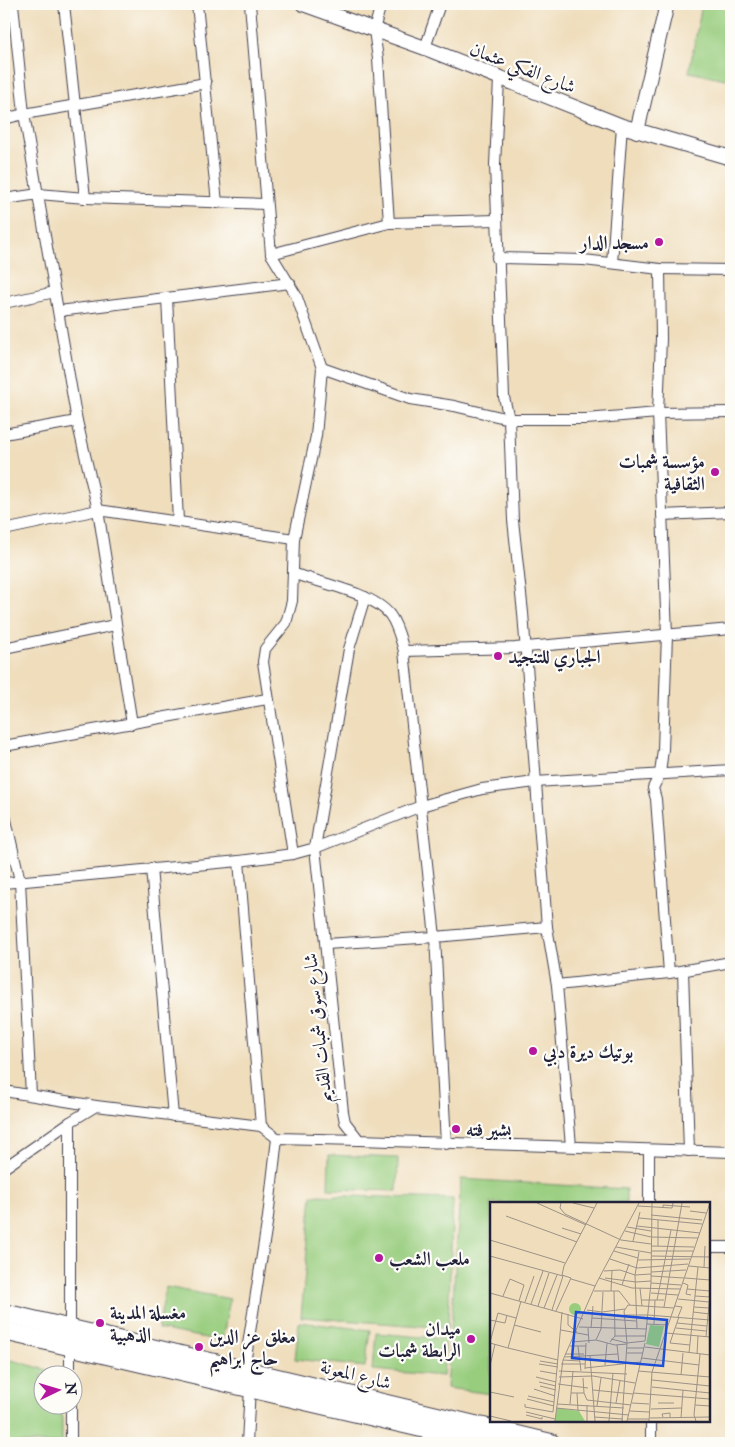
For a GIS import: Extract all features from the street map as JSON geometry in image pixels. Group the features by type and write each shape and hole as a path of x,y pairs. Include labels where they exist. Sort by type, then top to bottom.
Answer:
{"highway":[{"name":"شارع المعونة","path":"4,1314 71,1338 250,1387 458,1440 486,1443"},
{"name":"شارع المعونة","path":"4,1331 71,1338 244,1370 552,1443"}],"street":[{"path":"13,4 24,114 77,421 98,510 132,724"},
{"path":"64,4 85,198"},
{"path":"198,4 217,203"},
{"path":"250,4 271,254 290,283 322,368 316,436 294,539 295,574 292,602 286,623 264,652 263,662 267,699 292,854"},
{"name":"شارع الفكي عثمان","path":"304,4 425,48 499,79 622,126 731,158"},
{"path":"381,4 374,30 378,59 389,223"},
{"path":"425,48 440,4"},
{"path":"638,131 667,4"},
{"path":"499,79 495,165 497,258 504,396 509,419 512,520 526,648 547,927 558,985 571,1146"},
{"path":"4,120 24,114 206,83"},
{"path":"612,263 622,126"},
{"path":"4,199 39,194 85,198 266,204"},
{"path":"271,254 389,223 496,220"},
{"path":"497,258 547,258 660,269 731,270"},
{"path":"660,269 661,339 658,413 667,634 660,774 653,788 656,798 669,973"},
{"path":"59,311 290,283"},
{"path":"4,303 55,292"},
{"path":"167,298 178,521"},
{"path":"322,368 410,399 509,419 586,419 658,413 731,412"},
{"path":"4,434 77,421"},
{"path":"4,530 98,510 294,539"},
{"path":"662,515 731,512"},
{"path":"295,574 364,597 380,605 389,614 397,627 404,651 435,937 446,1144"},
{"name":"شارع سوق شمبات القديم","path":"359,1140 346,1122 343,1112 315,848 349,649 364,597"},
{"path":"4,648 115,625"},
{"path":"404,651 526,648 731,629"},
{"path":"4,746 267,699"},
{"path":"4,883 292,854 315,848 421,806 482,789 535,782 731,770"},
{"path":"4,812 20,881 31,1095"},
{"path":"239,860 261,1126"},
{"path":"152,868 172,1116"},
{"path":"326,944 547,927"},
{"path":"558,985 669,973 731,962"},
{"path":"683,971 689,1151"},
{"path":"4,1091 96,1106 261,1126 276,1138 731,1152"},
{"path":"4,1168 96,1106"},
{"path":"70,1122 70,1364"},
{"path":"247,1443 250,1387 244,1370 268,1217 276,1138"},
{"path":"649,1150 650,1202"},
{"path":"710,1247 731,1247"},
{"path":"71,1414 71,1443"},
{"path":"651,1422 651,1443"}],"green space":[{"path":"702,4 731,4 731,80 689,72"},
{"path":"329,1155 398,1158 397,1191 328,1189"},
{"path":"461,1179 626,1189 626,1202 490,1202 490,1394 447,1388"},
{"name":"ملعب الشعب","path":"312,1195 453,1199 448,1328 301,1317"},
{"path":"166,1287 230,1299 222,1341 158,1329"},
{"path":"299,1322 370,1330 365,1367 295,1359"},
{"path":"376,1333 446,1339 443,1376 373,1370"},
{"path":"4,1358 32,1366 32,1414 62,1414 62,1443 4,1443"}],"place":[{"name":"مسجد الدار","path":"659,242"},
{"name":"مؤسسة شمبات الثقافية","path":"715,472"},
{"name":"الجباري للتنجيد","path":"498,656"},
{"name":"بوتيك ديرة دبي","path":"533,1051"},
{"name":"بشير فته","path":"456,1129"},
{"name":"ملعب الشعب","path":"379,1258"},
{"name":"مغسلة المدينة الذهبية","path":"100,1323"},
{"name":"ميدان الرابطة شمبات","path":"471,1339"},
{"name":"مغلق عز الدين حاج ابراهيم","path":"199,1347"}]}
